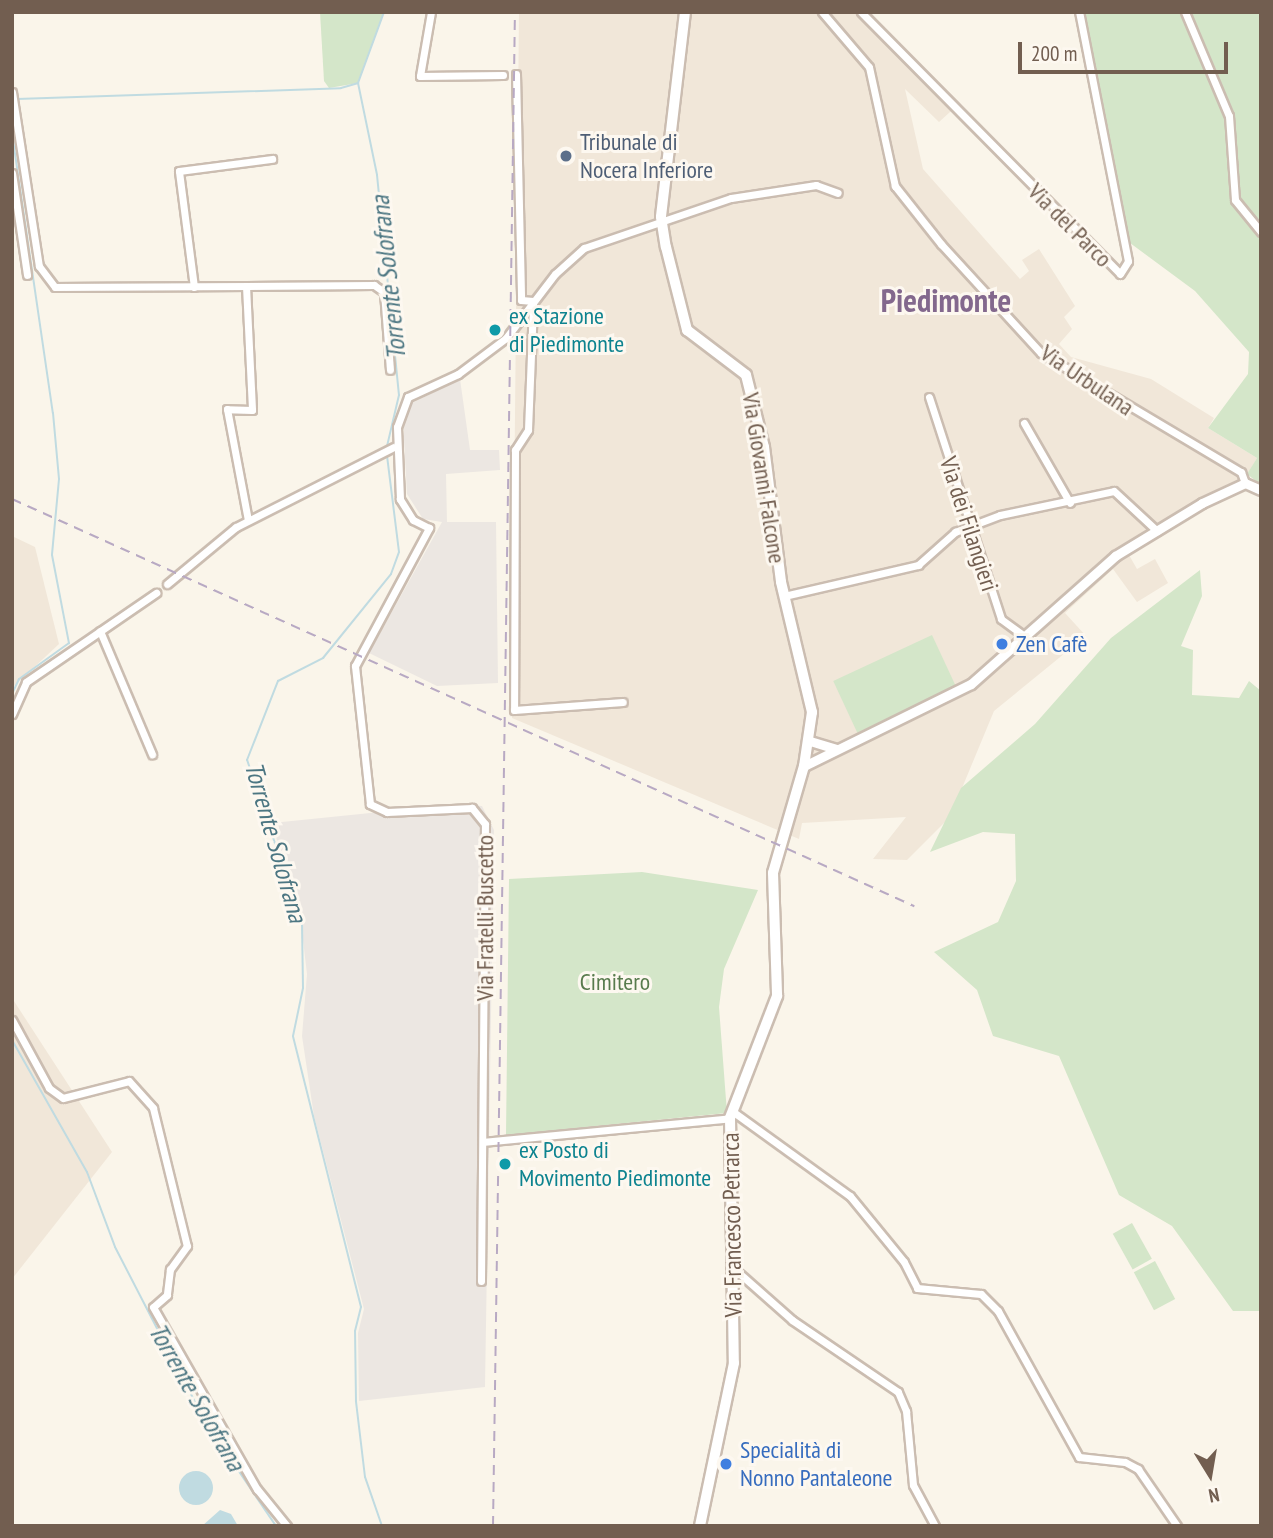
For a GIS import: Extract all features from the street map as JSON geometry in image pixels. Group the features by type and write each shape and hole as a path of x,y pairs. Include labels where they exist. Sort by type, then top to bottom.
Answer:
{"main road":[{"name":"Via Giovanni Falcone","path":"685,12 661,217 687,330 746,375 764,447 768,518 784,596 808,684 810,741 804,766"},
{"name":"Via Francesco Petrarca","path":"701,1526 734,1363 731,1114 773,1014 779,951 773,873 804,766"}],"street":[{"path":"431,12 420,76 503,75"},
{"name":"Via Urbulana","path":"822,12 869,67 895,186 1041,353 1241,472 1245,483"},
{"name":"Via del Parco","path":"861,12 1120,274 1128,261 1117,230 1079,12"},
{"path":"1185,12 1229,116 1235,200 1261,232"},
{"path":"516,74 521,300 533,301 528,430 515,450 514,710 623,702"},
{"path":"12,92 39,266 55,287 374,285 384,292 390,370"},
{"path":"194,287 179,171 272,159"},
{"path":"12,173 27,275"},
{"name":"Via Fratelli Buscetto","path":"481,1281 485,824 472,808 387,812 370,804 355,666 429,528 413,520 400,499 388,449 408,397 458,374 506,338 533,301 584,248 661,217 816,185 838,193"},
{"path":"246,286 252,410 227,410 248,520"},
{"name":"Via dei Filangieri","path":"929,397 1001,619 1027,638"},
{"path":"1024,423 1070,503"},
{"path":"167,584 248,520 388,449"},
{"path":"804,766 971,684 1027,638 1115,556 1245,483 1261,490"},
{"path":"784,596 918,565 969,525 1114,491 1157,531"},
{"path":"12,713 14,698 26,682 156,593"},
{"path":"100,631 152,754"},
{"path":"810,741 838,749"},
{"path":"12,1020 49,1088 62,1098 129,1080 153,1108 187,1246 170,1269 167,1295 153,1307 257,1489 287,1526"},
{"path":"482,1142 731,1114 849,1196 904,1262 916,1288 981,1294 1037,1377 1074,1451 1138,1469 1177,1526"},
{"path":"732,1266 792,1320 898,1392 906,1411 913,1485 935,1526"}],"shaded area":[{"name":"Piedimonte","path":"519,12 867,12 960,103 939,122 905,89 923,169 1020,279 1029,271 1022,260 1039,249 1075,306 1064,317 1072,329 1059,344 1071,357 1151,379 1214,418 1208,428 1257,458 1239,488 1129,555 1137,569 1155,559 1168,583 1137,602 1113,569 1065,613 1086,636 994,711 950,817 907,860 873,859 906,817 802,823 799,839 512,718"},
{"path":"460,379 470,450 499,450 500,470 446,474 447,522 496,522 498,683 437,686 369,653 442,522 423,519 407,494 403,421 412,403"},
{"path":"12,536 35,547 59,644 12,688"},
{"path":"459,804 482,806 494,830 485,1387 359,1401 358,1333 364,1309 314,1116 302,1036 307,974 301,923 272,823"},
{"path":"12,998 112,1152 12,1279"}],"green space":[{"path":"320,12 384,12 358,83 329,88 324,81"},
{"path":"1085,12 1261,12 1261,485 1247,474 1257,458 1208,428 1248,374 1249,352 1195,291 1126,240"},
{"path":"1200,570 1202,596 1181,646 1193,650 1192,695 1239,698 1249,681 1261,691 1261,1311 1233,1311 1172,1226 1119,1195 1059,1056 993,1036 977,990 934,952 998,922 1016,881 1015,834 983,832 930,852 961,788 1035,724 1111,638"},
{"path":"932,635 956,687 857,733 833,681"},
{"name":"Cimitero","path":"642,872 758,890 724,969 719,1007 727,1113 506,1135 509,879"},
{"path":"1132,1223 1152,1259 1133,1270 1113,1234"},
{"path":"1155,1261 1175,1299 1154,1310 1134,1272"}],"water":[{"path":"196,1471 208,1476 213,1488 208,1500 196,1505 184,1500 179,1488 184,1476"},
{"path":"220,1510 231,1514 238,1526 202,1526"}],"waterway":[{"name":"Torrente Solofrana","path":"17,99 341,88 358,83 384,12"},
{"name":"Torrente Solofrana","path":"358,83 377,175 399,395 387,446"},
{"name":"Torrente Solofrana","path":"12,133 53,413 59,479 52,555 69,643 19,679 12,694"},
{"name":"Torrente Solofrana","path":"382,1526 365,1477 356,1401 355,1331 361,1307 293,1036 303,988 302,924 247,760 278,681 323,658 391,574 399,552 387,455"},
{"name":"Torrente Solofrana","path":"12,1040 87,1172 115,1247 206,1423 276,1526"}],"railway":[{"path":"493,1526 515,12"},
{"path":"12,499 914,906"}],"place":[{"name":"Tribunale di Nocera Inferiore","path":"566,156"},
{"name":"ex Stazione di Piedimonte","path":"495,330"},
{"name":"Zen Cafè","path":"1002,644"},
{"name":"ex Posto di Movimento Piedimonte","path":"505,1164"},
{"name":"Specialità di Nonno Pantaleone","path":"726,1464"}],"district":[{"name":"Piedimonte","path":"946,300"}]}
